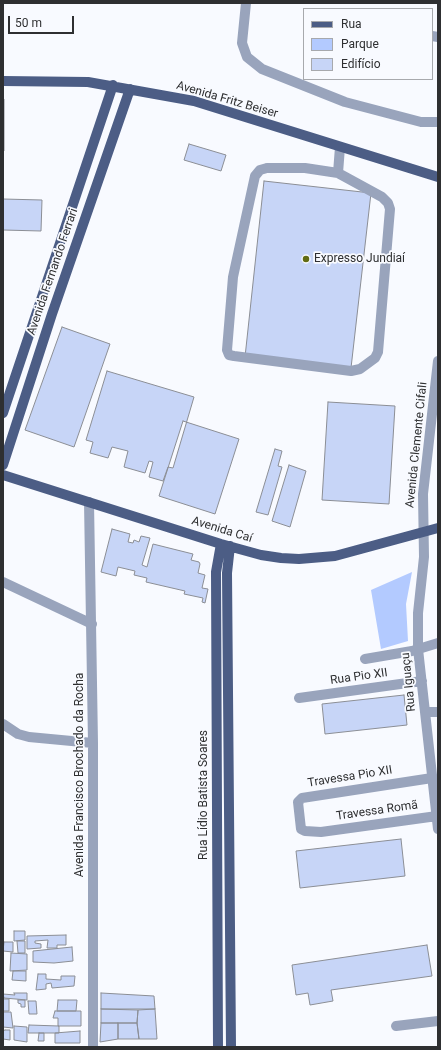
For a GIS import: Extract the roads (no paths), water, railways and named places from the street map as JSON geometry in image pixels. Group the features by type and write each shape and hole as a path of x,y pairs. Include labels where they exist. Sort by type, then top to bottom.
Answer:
{"main road":[{"name":"Avenida Fritz Beiser","path":"3,81 88,82 113,85 194,101 438,177"},
{"name":"Avenida Fernando Ferrari","path":"3,413 113,85"},
{"name":"Avenida Fernando Ferrari","path":"3,465 52,314 130,89"},
{"path":"81,181 96,187"},
{"path":"37,311 52,314"},
{"name":"Avenida Caí","path":"3,475 225,545 281,558 319,558 335,556 438,528"},
{"name":"Rua Lídio Batista Soares","path":"218,1047 216,572 225,545"},
{"name":"Rua Lídio Batista Soares","path":"225,545 231,1047"},
{"path":"216,615 227,615"},
{"path":"217,762 228,762"},
{"path":"218,884 230,883"},
{"path":"218,945 230,946"},
{"path":"218,980 230,980"}],"street":[{"path":"246,3 242,43 247,57 262,69 345,102 421,122 438,122"},
{"path":"338,172 340,146"},
{"path":"267,168 305,168 338,172 382,197 388,203 390,209 378,352 375,358 360,369 352,371 229,355 227,350 234,277 255,176 260,170 267,168"},
{"name":"Avenida Clemente Cifali","path":"423,532 424,494 438,361"},
{"name":"Avenida Francisco Brochado da Rocha","path":"89,502 93,743 93,1047"},
{"name":"Rua Iguaçu","path":"423,532 424,557 418,613 418,649 425,712 433,746 432,778 438,828"},
{"path":"3,582 92,624"},
{"path":"366,659 418,649 438,643"},
{"name":"Rua Pio XII","path":"299,698 422,681"},
{"path":"425,712 438,712"},
{"path":"3,724 18,734 29,737 93,743"},
{"name":"Travessa Pio XII","path":"321,832 305,831 301,829 299,799 432,778"},
{"name":"Travessa Romã","path":"321,832 437,816"},
{"path":"396,1026 438,1021"}],"place":[{"name":"Expresso Jundiaí","path":"306,259"}]}
